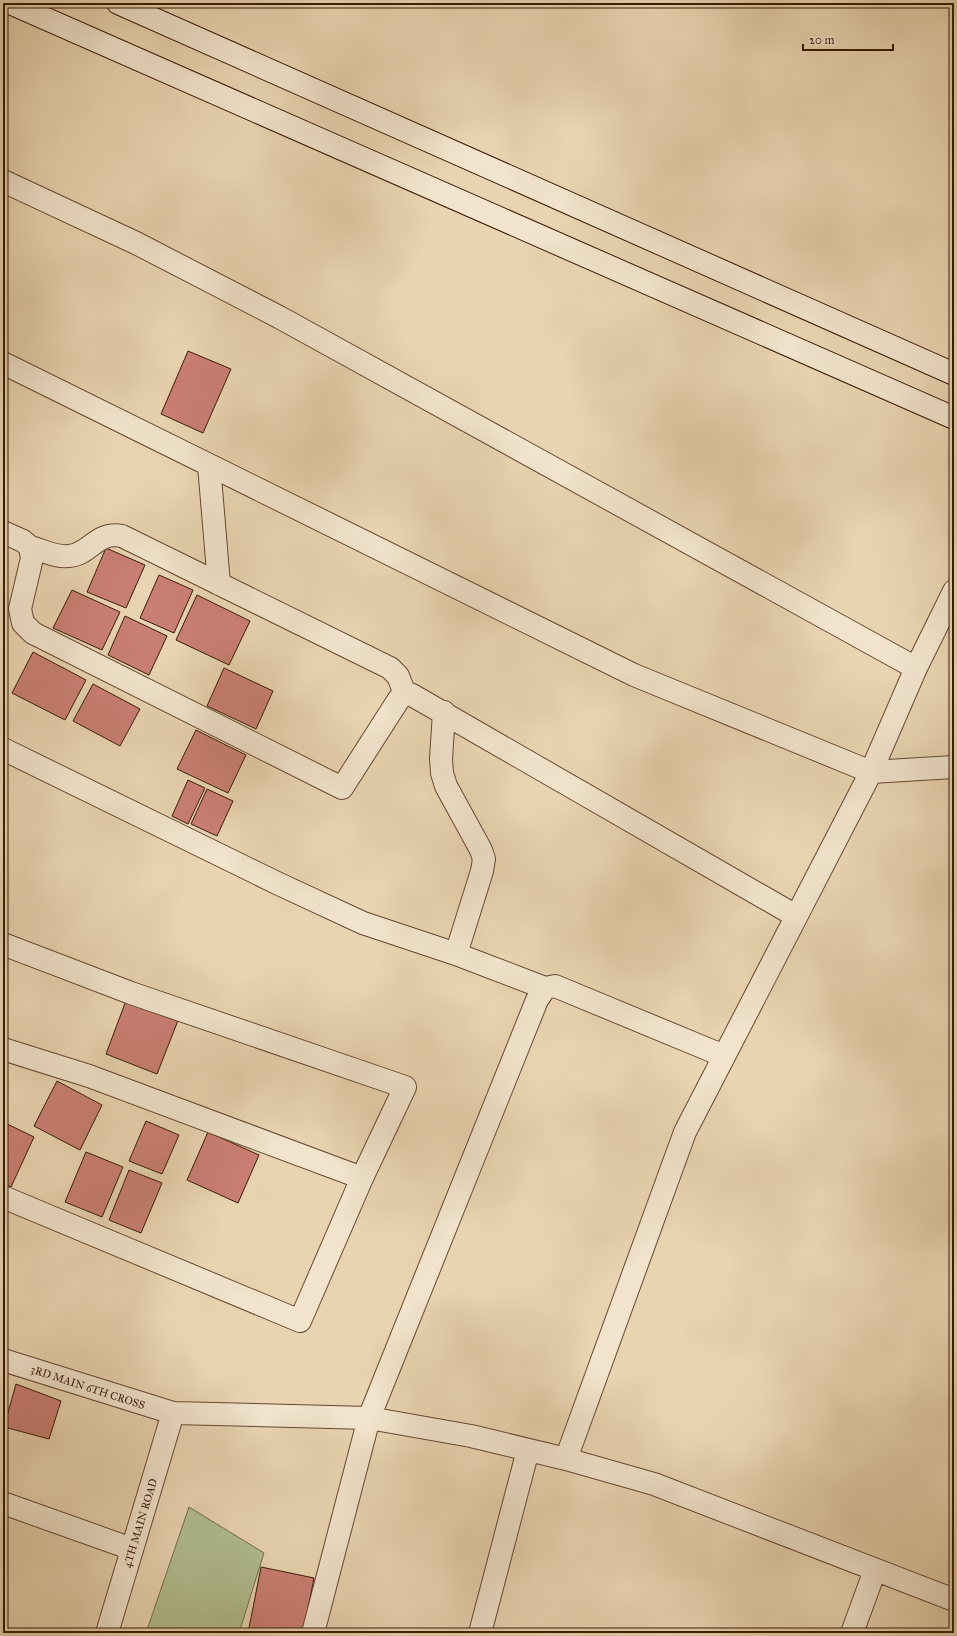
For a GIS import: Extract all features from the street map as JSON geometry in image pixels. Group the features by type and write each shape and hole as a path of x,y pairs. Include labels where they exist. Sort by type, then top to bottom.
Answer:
{"street":[{"path":"10,3 954,418"},
{"path":"118,3 954,374"},
{"path":"3,181 136,243 279,317 916,668"},
{"path":"3,363 634,675 870,772 954,767"},
{"path":"209,465 219,584"},
{"path":"3,532 30,547 61,556 77,555 104,537 113,534 122,536 390,668 398,676 405,694"},
{"path":"30,547 32,558 20,609 22,623 33,633 342,788 399,699 405,694"},
{"path":"566,1459 685,1132 870,772 916,668 954,591"},
{"path":"405,694 444,712 796,916"},
{"path":"444,712 440,759 442,773 446,786 481,850 484,859 482,871 456,954"},
{"path":"3,749 279,884 363,923 456,954 545,988 555,986 724,1056"},
{"path":"3,944 132,993 405,1087 362,1178 300,1321 3,1197"},
{"path":"313,1633 368,1418 537,1000 545,988"},
{"path":"3,1049 89,1076 362,1178"},
{"name":"3RD MAIN 6TH CROSS","path":"3,1360 173,1414 368,1418 471,1436 566,1459 654,1484 954,1600"},
{"name":"4TH MAIN ROAD","path":"107,1633 173,1414"},
{"path":"480,1633 528,1450"},
{"path":"3,1503 132,1549"},
{"path":"852,1633 875,1570"}],"green space":[{"path":"189,1507 264,1553 239,1633 146,1633"}],"building":[{"path":"188,351 231,369 203,433 161,414"},
{"path":"106,548 145,565 126,608 87,592"},
{"path":"159,575 193,590 174,633 140,618"},
{"path":"72,590 120,612 102,650 53,628"},
{"path":"197,595 250,621 229,665 176,640"},
{"path":"125,616 167,636 149,675 108,655"},
{"path":"33,652 86,680 65,720 12,693"},
{"path":"224,668 273,691 256,729 207,706"},
{"path":"93,684 140,709 120,746 73,721"},
{"path":"196,730 246,755 228,793 177,769"},
{"path":"188,780 205,788 188,824 172,816"},
{"path":"207,789 233,801 217,836 191,824"},
{"path":"127,998 179,1018 157,1074 106,1054"},
{"path":"57,1081 102,1105 80,1150 34,1126"},
{"path":"146,1121 179,1135 162,1174 129,1161"},
{"path":"3,1122 34,1137 11,1187 3,1183"},
{"path":"208,1132 259,1155 238,1203 187,1180"},
{"path":"86,1152 123,1167 102,1217 65,1202"},
{"path":"129,1170 162,1183 141,1233 109,1220"},
{"path":"16,1384 61,1401 49,1439 4,1427"},
{"path":"261,1567 314,1578 303,1633 248,1633"}]}
